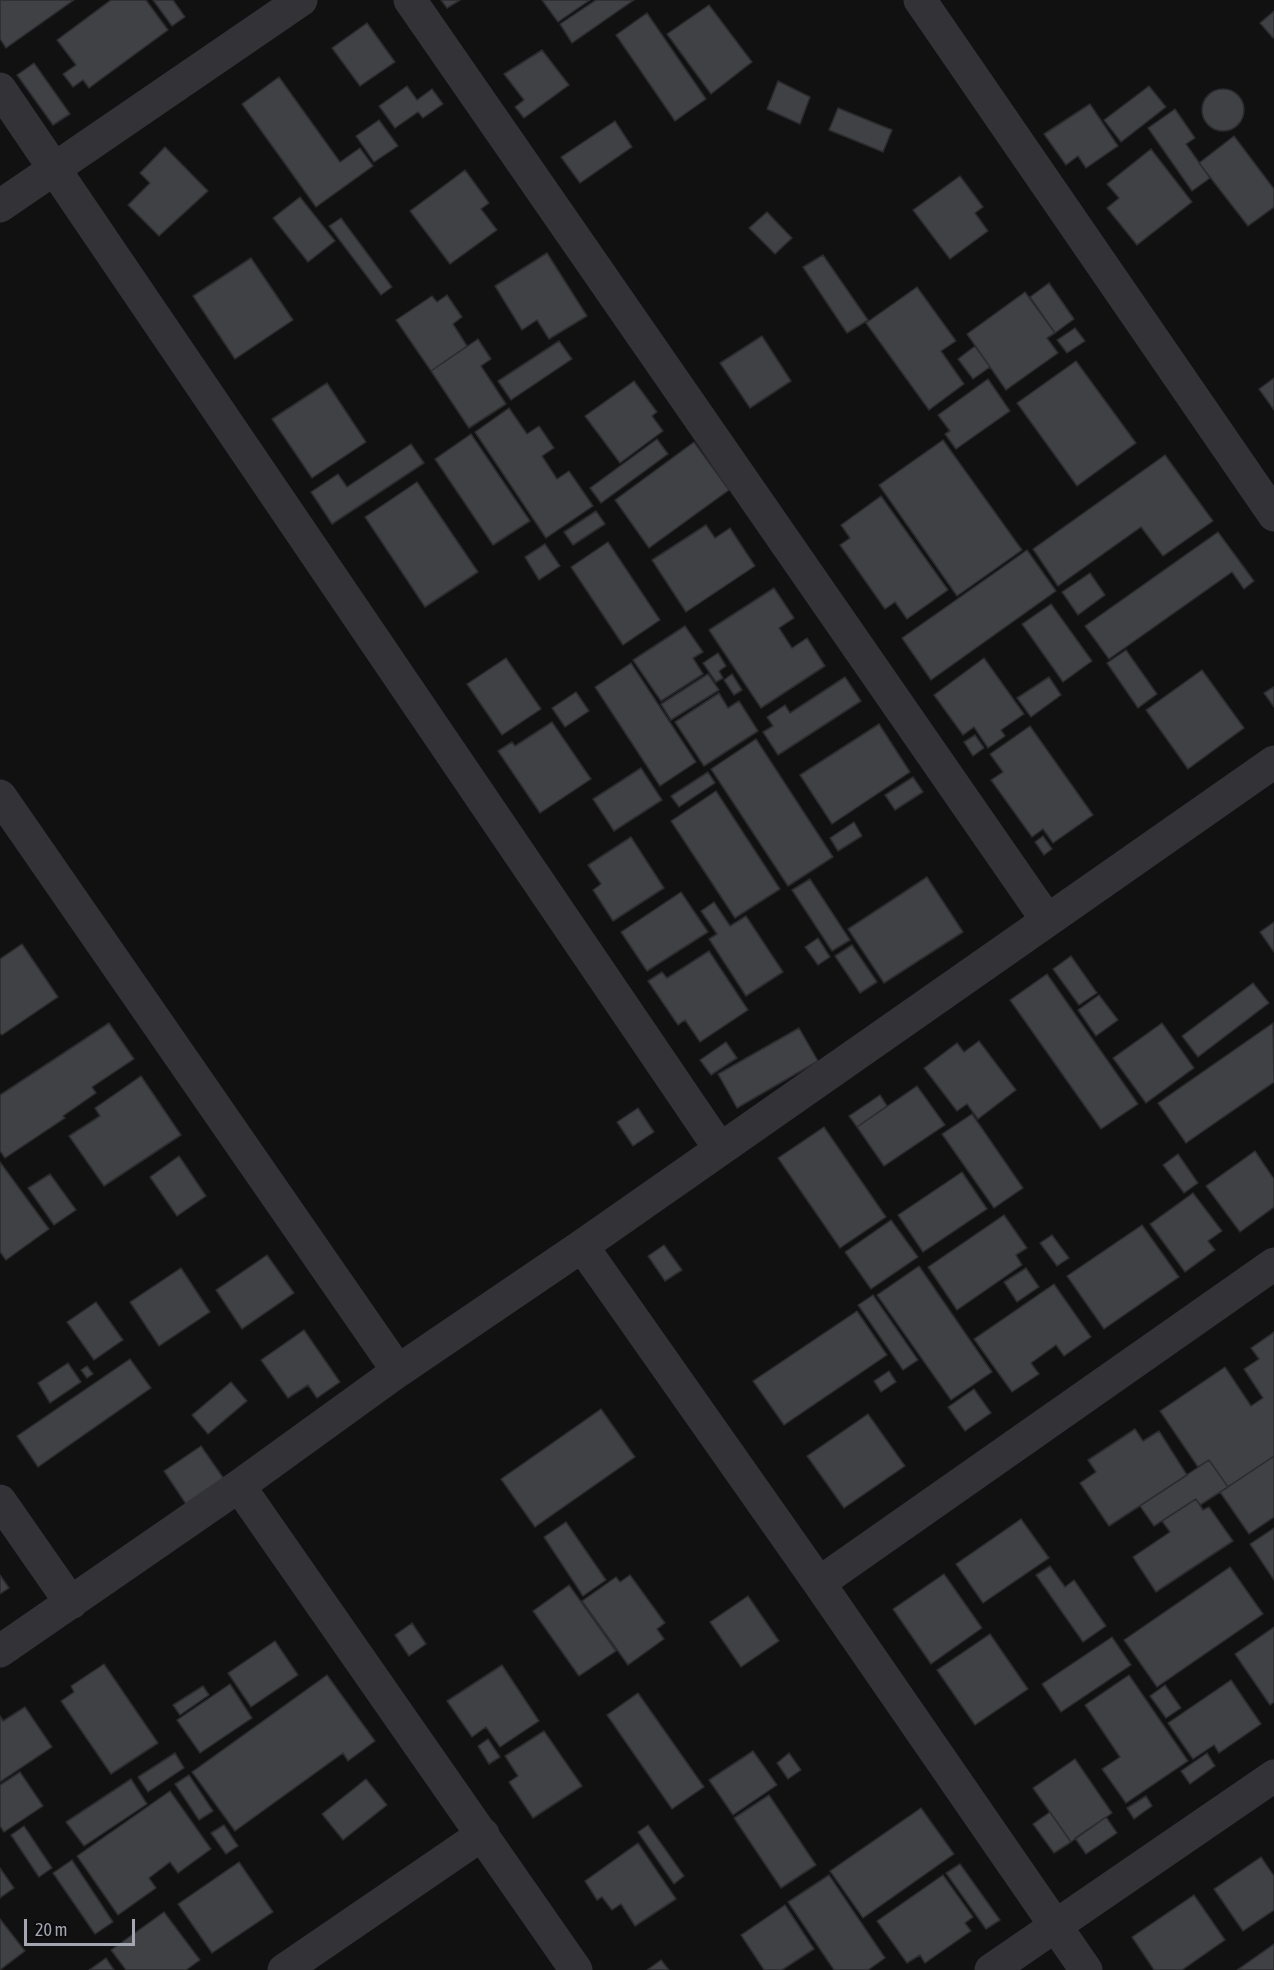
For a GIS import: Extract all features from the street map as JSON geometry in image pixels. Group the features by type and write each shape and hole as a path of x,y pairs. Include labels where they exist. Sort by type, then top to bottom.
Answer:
{"street":[{"path":"0,206 301,0"},
{"path":"410,0 1047,920"},
{"path":"920,0 1274,515"},
{"path":"0,89 720,1149"},
{"path":"0,1651 239,1486 398,1371 582,1246 1274,762"},
{"path":"0,796 398,1371"},
{"path":"582,1246 819,1583 1086,1970"},
{"path":"819,1583 1274,1264"},
{"path":"239,1486 576,1970"},
{"path":"0,1501 71,1603"},
{"path":"992,1970 1274,1776"},
{"path":"284,1970 483,1834"}],"building":[{"path":"0,0 74,0 6,48 0,39"},
{"path":"111,0 146,0 168,30 89,88 83,80 73,87 63,74 76,65 57,40"},
{"path":"153,0 173,0 185,17 172,26"},
{"path":"441,0 460,0 447,8"},
{"path":"542,0 590,0 558,22"},
{"path":"596,0 634,0 572,43 560,24"},
{"path":"709,5 752,62 711,94 667,34"},
{"path":"1274,11 1274,37 1273,38 1260,23"},
{"path":"647,13 706,99 675,121 616,35"},
{"path":"367,23 395,62 360,86 332,48"},
{"path":"542,50 569,85 524,118 515,107 524,100 504,74"},
{"path":"34,63 70,114 53,125 17,75"},
{"path":"279,77 340,162 360,148 373,166 316,207 242,104"},
{"path":"778,81 810,97 800,124 767,109"},
{"path":"407,86 417,100 432,89 443,104 423,118 418,112 395,128 379,106"},
{"path":"1149,86 1166,107 1121,142 1104,120"},
{"path":"1223,89 1238,95 1244,110 1238,125 1223,131 1208,125 1202,110 1208,95"},
{"path":"1090,104 1118,146 1086,168 1078,156 1066,165 1044,134"},
{"path":"838,108 892,130 883,152 829,130"},
{"path":"1175,109 1195,138 1186,144 1210,178 1192,191 1148,128"},
{"path":"379,120 398,146 374,162 356,136"},
{"path":"615,121 632,147 580,183 561,157"},
{"path":"1234,136 1274,189 1274,207 1248,226 1199,163"},
{"path":"165,147 208,191 159,236 128,205 150,183 140,173"},
{"path":"1151,149 1192,202 1137,245 1107,208 1119,198 1107,184"},
{"path":"465,170 489,203 481,209 497,230 450,264 410,211"},
{"path":"960,176 983,207 975,213 988,231 950,259 913,210"},
{"path":"300,197 335,241 308,262 273,218"},
{"path":"767,212 792,238 775,254 749,228"},
{"path":"341,218 392,287 381,295 329,226"},
{"path":"547,253 587,316 549,339 537,320 522,330 495,286"},
{"path":"823,255 868,320 847,333 803,267"},
{"path":"251,258 293,320 235,359 193,296"},
{"path":"1049,283 1074,319 1055,333 1030,297"},
{"path":"917,287 956,341 941,351 964,384 929,410 866,323"},
{"path":"1025,292 1055,333 1047,338 1058,353 1006,390 967,334"},
{"path":"447,295 462,317 453,324 467,346 431,371 396,320 432,296 437,302"},
{"path":"1075,328 1085,341 1067,353 1057,340"},
{"path":"762,336 791,381 750,408 720,363"},
{"path":"478,339 491,359 481,366 506,404 469,428 431,371"},
{"path":"559,341 572,359 511,400 498,381"},
{"path":"975,346 990,367 973,379 958,359"},
{"path":"1076,361 1136,443 1077,486 1017,403"},
{"path":"1274,378 1274,410 1259,389"},
{"path":"988,379 1010,411 956,449 945,434 950,431 938,415"},
{"path":"634,381 657,412 652,416 663,431 620,463 585,416"},
{"path":"327,383 366,442 312,478 272,419"},
{"path":"509,408 527,434 539,426 554,448 542,456 557,479 569,471 593,506 546,538 475,432"},
{"path":"471,434 530,521 493,545 435,459"},
{"path":"657,439 668,454 601,503 590,488"},
{"path":"943,440 1022,550 957,596 879,485"},
{"path":"694,442 729,490 649,548 615,500"},
{"path":"411,444 424,463 332,524 311,492 338,474 347,487"},
{"path":"1165,455 1213,521 1163,556 1141,527 1058,586 1033,549"},
{"path":"417,482 478,572 425,607 365,517"},
{"path":"881,496 948,590 907,619 895,602 885,609 840,545 850,538 841,525"},
{"path":"596,511 605,524 573,545 564,532"},
{"path":"706,525 715,538 730,528 755,566 686,612 652,560"},
{"path":"1218,532 1254,581 1244,589 1232,572 1109,659 1085,626"},
{"path":"608,542 660,620 623,645 571,567"},
{"path":"545,544 560,566 539,580 525,557"},
{"path":"1027,550 1056,591 931,680 902,638"},
{"path":"1090,573 1105,595 1078,615 1062,592"},
{"path":"774,588 794,618 779,628 792,648 807,638 825,666 761,708 709,630"},
{"path":"1051,604 1092,661 1063,682 1022,624"},
{"path":"685,626 703,652 693,658 703,674 661,701 633,660"},
{"path":"1126,650 1157,694 1138,708 1107,663"},
{"path":"718,653 726,666 719,671 723,678 716,682 703,663"},
{"path":"506,658 541,709 502,735 467,684"},
{"path":"984,658 1024,714 1001,730 1005,736 988,748 974,727 963,735 934,695"},
{"path":"631,663 696,762 660,786 595,687"},
{"path":"1202,670 1244,728 1188,769 1146,710"},
{"path":"708,674 719,690 671,720 661,704"},
{"path":"732,674 742,690 734,695 724,680"},
{"path":"845,677 861,701 778,755 763,732 773,726 767,717 785,705 790,713"},
{"path":"1049,677 1061,695 1031,717 1017,698"},
{"path":"1274,687 1274,707 1264,693"},
{"path":"576,692 589,711 565,727 552,708"},
{"path":"719,693 728,708 739,701 758,731 704,766 675,722"},
{"path":"552,722 591,779 540,813 498,751 512,742 515,746"},
{"path":"879,724 910,772 832,824 800,775"},
{"path":"1030,726 1093,815 1053,843 1043,829 1032,837 991,780 1003,772 990,754"},
{"path":"975,735 984,748 973,756 964,742"},
{"path":"756,739 833,857 788,886 711,769"},
{"path":"641,768 662,800 614,831 593,799"},
{"path":"708,772 715,783 679,807 671,796"},
{"path":"913,777 923,792 895,810 885,795"},
{"path":"716,791 780,889 735,918 671,821"},
{"path":"854,822 862,836 838,851 830,838"},
{"path":"1043,836 1052,849 1044,855 1035,842"},
{"path":"631,837 664,888 613,921 593,890 601,884 588,865"},
{"path":"927,877 963,932 884,983 848,929"},
{"path":"810,879 850,940 832,951 792,890"},
{"path":"681,892 708,932 647,971 621,932"},
{"path":"714,902 730,926 746,916 783,972 746,996 709,939 717,934 701,911"},
{"path":"1274,922 1274,952 1260,932"},
{"path":"818,938 830,957 818,965 805,947"},
{"path":"22,944 58,997 2,1035 0,1033 0,959"},
{"path":"852,945 877,982 860,993 835,956"},
{"path":"709,951 748,1010 700,1042 685,1020 678,1025 648,981 662,972 667,978"},
{"path":"1071,956 1097,993 1079,1005 1053,969"},
{"path":"1047,974 1138,1104 1101,1129 1010,1000"},
{"path":"1253,983 1269,1003 1198,1057 1182,1036"},
{"path":"1099,995 1118,1020 1096,1036 1078,1010"},
{"path":"109,1023 134,1059 92,1087 96,1093 63,1116 65,1118 5,1158 0,1151 0,1095"},
{"path":"1162,1023 1194,1068 1146,1103 1113,1058"},
{"path":"1273,1023 1274,1082 1186,1143 1158,1103"},
{"path":"799,1028 818,1061 737,1108 718,1074"},
{"path":"979,1041 1016,1090 978,1119 967,1104 957,1111 924,1068 957,1043 964,1052"},
{"path":"726,1042 737,1058 711,1075 700,1060"},
{"path":"141,1076 181,1135 104,1186 69,1136 100,1116 95,1108"},
{"path":"917,1086 945,1125 884,1166 857,1127"},
{"path":"880,1095 887,1106 857,1127 849,1116"},
{"path":"638,1108 654,1132 633,1146 617,1122"},
{"path":"972,1114 1023,1188 994,1208 942,1134"},
{"path":"824,1127 886,1217 840,1248 778,1158"},
{"path":"1255,1151 1274,1179 1274,1207 1240,1232 1206,1186"},
{"path":"1178,1154 1198,1183 1184,1193 1163,1165"},
{"path":"179,1156 206,1196 177,1216 150,1177"},
{"path":"0,1162 49,1229 6,1260 0,1252"},
{"path":"962,1172 987,1209 923,1252 898,1215"},
{"path":"50,1174 76,1210 54,1225 28,1188"},
{"path":"1193,1193 1222,1231 1208,1241 1215,1250 1185,1272 1150,1224"},
{"path":"1004,1215 1027,1248 1016,1255 1022,1265 957,1310 928,1267"},
{"path":"891,1220 918,1257 871,1289 845,1252"},
{"path":"1142,1225 1179,1277 1104,1329 1067,1276"},
{"path":"1052,1235 1069,1258 1057,1266 1040,1243"},
{"path":"664,1245 682,1270 665,1281 648,1256"},
{"path":"267,1255 294,1293 242,1329 216,1290"},
{"path":"919,1266 992,1372 951,1400 877,1295"},
{"path":"181,1268 210,1312 159,1346 130,1302"},
{"path":"1026,1268 1039,1287 1017,1302 1004,1282"},
{"path":"1054,1284 1091,1337 1064,1356 1056,1345 1031,1363 1039,1374 1012,1392 974,1339"},
{"path":"873,1295 918,1360 903,1370 858,1305"},
{"path":"96,1302 123,1340 94,1360 67,1322"},
{"path":"857,1311 887,1355 784,1425 753,1381"},
{"path":"304,1330 340,1382 317,1398 308,1385 288,1398 261,1360"},
{"path":"1274,1332 1274,1456 1228,1487 1209,1460 1198,1467 1160,1411 1225,1367 1251,1406 1263,1398 1244,1369 1259,1359 1251,1348"},
{"path":"130,1359 151,1388 38,1467 17,1436"},
{"path":"68,1363 81,1382 50,1403 38,1383"},
{"path":"87,1366 93,1374 87,1378 81,1370"},
{"path":"889,1371 896,1382 881,1392 874,1381"},
{"path":"231,1382 247,1401 208,1434 192,1415"},
{"path":"974,1389 991,1413 965,1431 948,1407"},
{"path":"601,1409 635,1457 535,1527 501,1479"},
{"path":"868,1414 905,1466 844,1508 807,1456"},
{"path":"1135,1429 1143,1441 1159,1431 1187,1475 1109,1526 1080,1483 1096,1472 1088,1460"},
{"path":"201,1446 224,1479 186,1504 164,1471"},
{"path":"1274,1456 1274,1517 1249,1534 1220,1492"},
{"path":"1209,1460 1228,1487 1200,1505 1196,1499 1154,1526 1140,1506"},
{"path":"1196,1499 1203,1510 1209,1507 1233,1541 1156,1592 1133,1557 1170,1532 1162,1521"},
{"path":"1021,1519 1049,1558 983,1603 956,1564"},
{"path":"566,1522 606,1580 583,1596 544,1537"},
{"path":"1274,1528 1274,1580 1250,1544"},
{"path":"1050,1566 1065,1587 1074,1580 1106,1626 1083,1642 1036,1575"},
{"path":"1230,1567 1263,1614 1157,1687 1124,1640"},
{"path":"944,1574 982,1628 931,1664 893,1609"},
{"path":"0,1575 9,1588 0,1594"},
{"path":"630,1575 665,1623 657,1629 664,1639 628,1665 582,1601 616,1577 620,1582"},
{"path":"569,1585 616,1651 579,1676 533,1611"},
{"path":"748,1596 779,1641 741,1667 710,1622"},
{"path":"412,1623 426,1644 409,1656 395,1635"},
{"path":"1274,1627 1274,1702 1270,1705 1235,1654"},
{"path":"990,1634 1028,1689 975,1725 937,1670"},
{"path":"1112,1637 1131,1665 1061,1712 1042,1684"},
{"path":"275,1641 298,1675 251,1707 228,1673"},
{"path":"104,1664 158,1743 111,1774 61,1701 74,1692 71,1686"},
{"path":"502,1665 539,1721 500,1747 486,1727 472,1737 447,1701"},
{"path":"327,1675 375,1741 348,1761 343,1753 235,1831 192,1772"},
{"path":"1129,1675 1188,1761 1126,1803 1102,1769 1120,1757 1085,1705"},
{"path":"1231,1680 1261,1724 1219,1753 1214,1745 1193,1759 1168,1723"},
{"path":"230,1684 252,1718 200,1753 177,1720"},
{"path":"1165,1685 1181,1708 1166,1718 1150,1696"},
{"path":"203,1686 209,1695 180,1715 173,1705"},
{"path":"638,1693 704,1787 672,1809 607,1715"},
{"path":"25,1707 52,1747 0,1782 0,1716 3,1721"},
{"path":"544,1731 582,1786 533,1818 509,1782 518,1776 505,1756"},
{"path":"488,1739 500,1757 489,1764 478,1746"},
{"path":"753,1751 777,1785 733,1815 709,1780"},
{"path":"175,1753 184,1768 148,1792 138,1777"},
{"path":"789,1753 801,1770 788,1779 777,1763"},
{"path":"1207,1753 1215,1766 1190,1784 1181,1771"},
{"path":"1075,1759 1112,1813 1071,1842 1033,1788"},
{"path":"20,1772 43,1806 4,1832 0,1826 0,1785"},
{"path":"189,1775 213,1811 199,1820 175,1784"},
{"path":"131,1779 147,1804 84,1846 66,1822"},
{"path":"366,1779 387,1805 343,1840 322,1814"},
{"path":"170,1791 211,1849 178,1873 170,1862 149,1878 156,1888 118,1915 77,1856"},
{"path":"769,1795 816,1865 781,1888 734,1818"},
{"path":"1146,1796 1152,1806 1134,1819 1127,1808"},
{"path":"921,1808 954,1854 863,1918 830,1871"},
{"path":"1050,1812 1071,1842 1054,1853 1033,1824"},
{"path":"1106,1817 1117,1833 1086,1854 1075,1838"},
{"path":"224,1825 238,1846 226,1854 211,1833"},
{"path":"648,1825 684,1876 674,1884 638,1832"},
{"path":"24,1826 52,1868 39,1877 11,1835"},
{"path":"638,1843 676,1899 635,1926 621,1904 612,1910 602,1897 597,1900 585,1881"},
{"path":"1261,1857 1274,1876 1274,1910 1243,1931 1214,1889"},
{"path":"72,1860 113,1922 95,1934 53,1873"},
{"path":"239,1862 273,1912 212,1953 178,1904"},
{"path":"960,1864 1000,1920 986,1929 946,1873"},
{"path":"0,1868 14,1888 0,1898"},
{"path":"829,1875 885,1958 868,1970 834,1970 788,1902"},
{"path":"943,1875 973,1917 965,1923 971,1931 925,1963 920,1955 907,1963 877,1921"},
{"path":"1194,1895 1225,1940 1182,1970 1154,1970 1132,1937"},
{"path":"785,1905 814,1949 782,1970 764,1970 741,1935"},
{"path":"164,1912 200,1960 186,1970 126,1970 111,1950"},
{"path":"0,1919 25,1951 0,1970"},
{"path":"1274,1944 1274,1970 1237,1970"},
{"path":"106,1958 114,1970 89,1970"},
{"path":"661,1960 669,1970 647,1970"}]}
